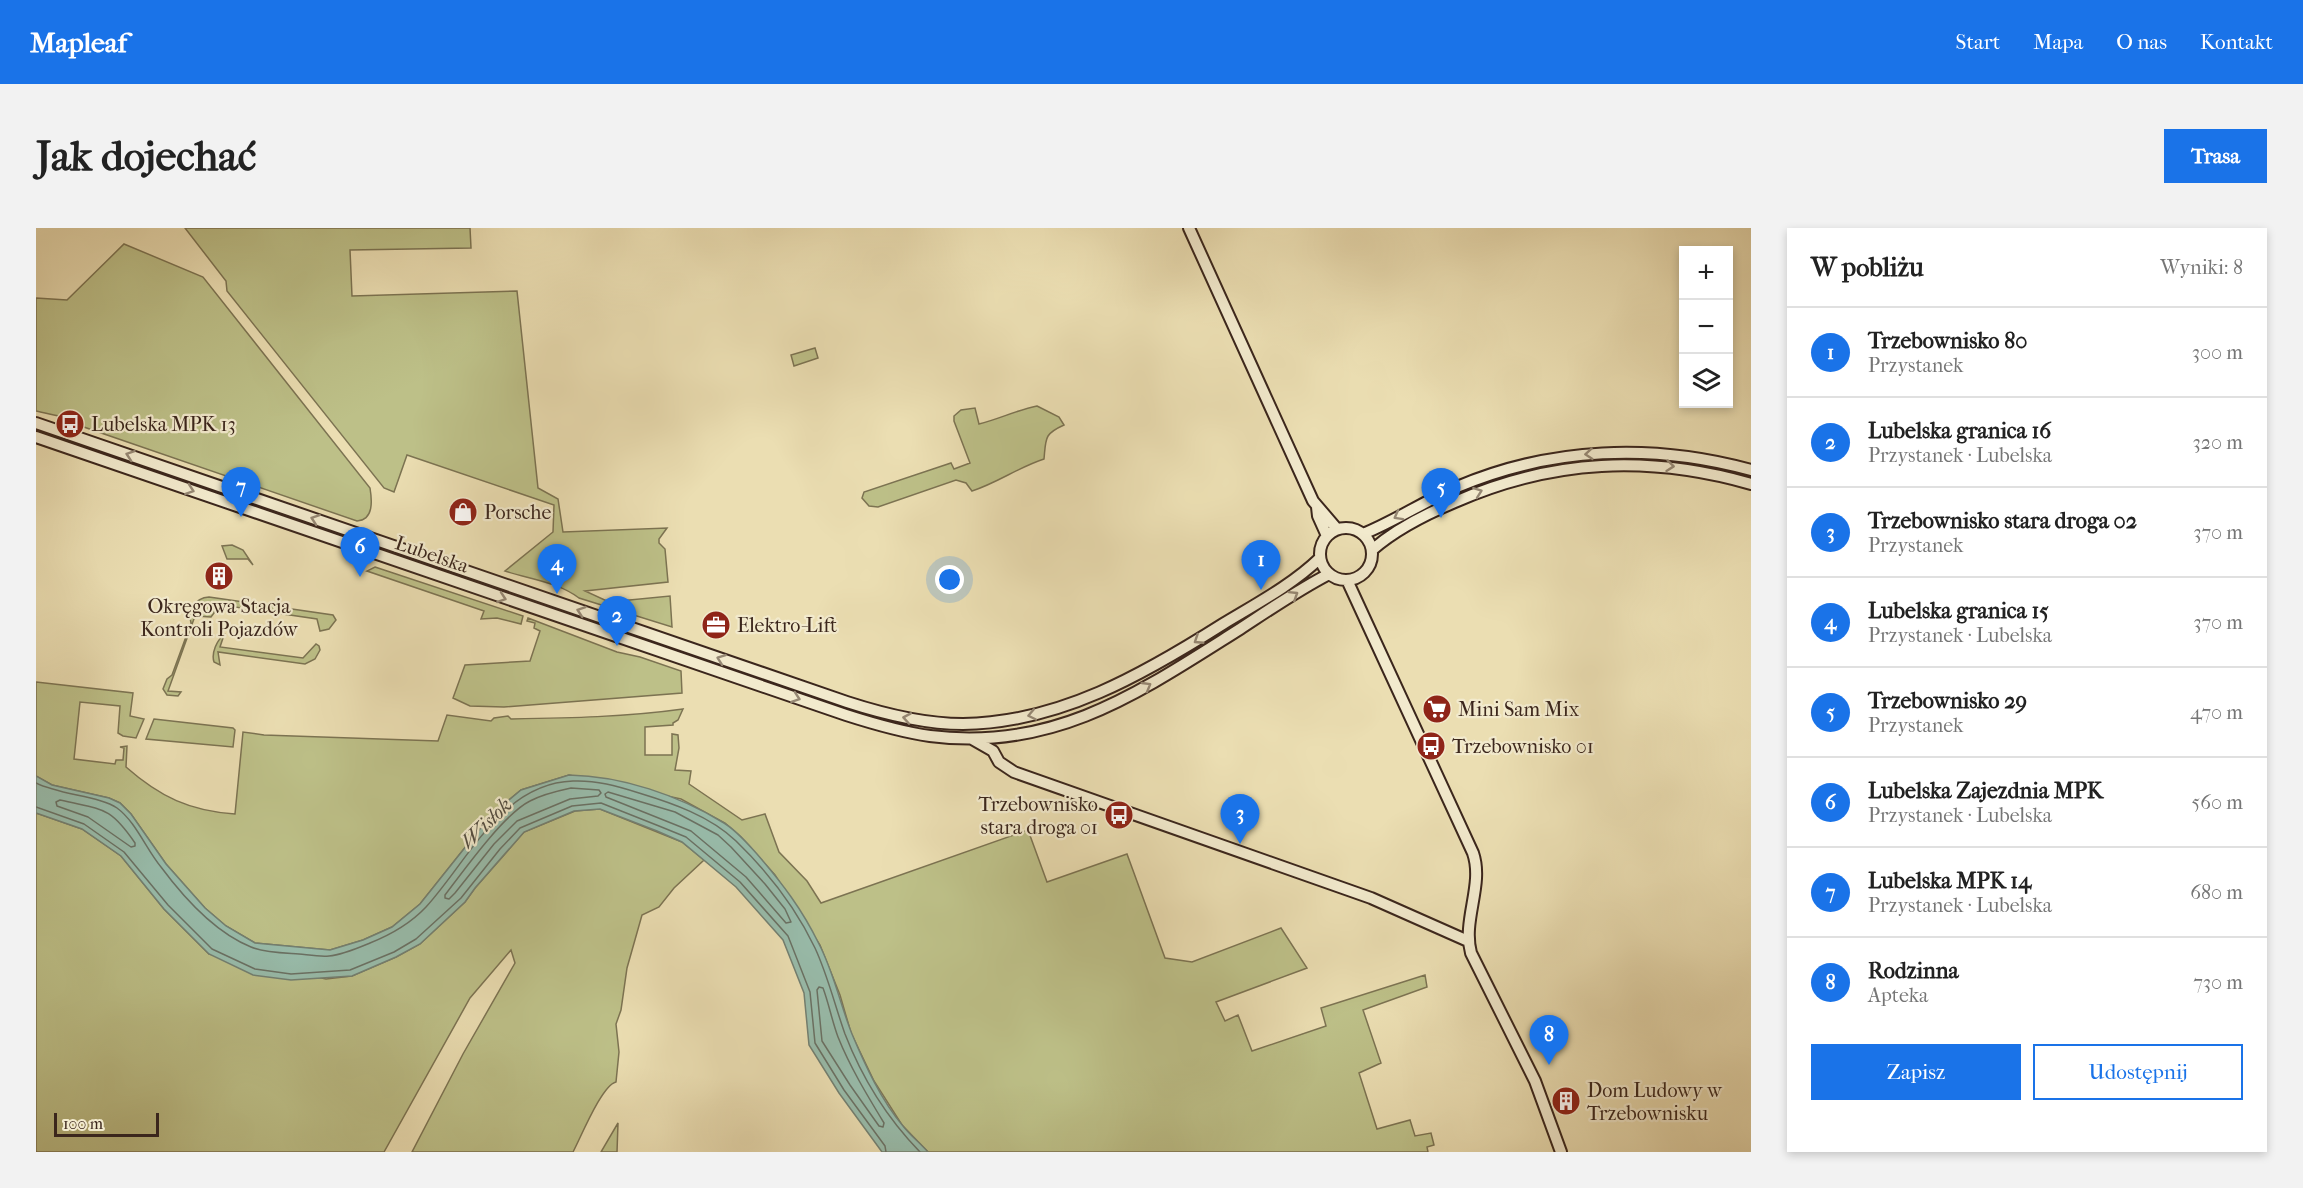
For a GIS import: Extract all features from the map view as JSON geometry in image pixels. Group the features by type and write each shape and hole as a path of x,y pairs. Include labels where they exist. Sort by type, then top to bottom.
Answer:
{"main road":[{"path":"1189,228 1317,506 1337,529"},
{"name":"Lubelska","path":"36,423 856,705 920,720 962,724 999,721 1037,714 1088,697 1131,678 1176,654 1304,573 1320,558"},
{"name":"Lubelska","path":"36,436 681,659 882,726 930,736 971,739 1002,737 1052,728 1095,713 1171,673 1329,574"},
{"path":"1363,534 1474,480 1536,462 1574,455 1609,452 1672,454 1751,470"},
{"path":"1372,550 1406,526 1452,503 1515,480 1551,472 1598,465 1648,464 1694,470 1751,484"},
{"path":"1317,506 1318,516 1326,536"},
{"path":"1350,528 1363,534 1372,550 1369,566 1353,579 1335,578 1329,574 1320,558 1320,550 1326,536 1337,529 1350,528"},
{"path":"1353,579 1362,608 1473,853 1476,872 1468,941 1478,968 1535,1081 1561,1152"},
{"path":"1088,697 1098,700 1100,704 1095,713"},
{"path":"993,751 1002,737"},
{"path":"971,739 993,751 999,762 1014,772 1371,898 1468,941"}],"green space":[{"path":"185,228 470,228 471,248 350,250 352,296 517,291 538,488 558,499 563,532 667,528 659,539 659,543 665,549 668,582 585,591 609,602 670,596 672,627 579,598 562,588 505,571 553,532 554,505 407,455 394,492 384,488 227,291 226,281"},
{"path":"124,244 203,277 370,488 371,509 363,520 357,521 81,426 66,418 36,411 36,298 67,300"},
{"path":"815,348 818,358 794,366 791,355"},
{"path":"1037,406 1059,417 1064,425 1049,434 1044,459 972,491 966,483 956,480 878,507 869,506 862,498 864,492 951,463 954,469 970,463 954,421 954,416 961,410 975,408 979,424"},
{"path":"232,545 243,550 253,565 248,559 227,559 222,546"},
{"path":"375,567 523,616 521,624 497,618 481,619 484,611 367,571"},
{"path":"209,597 333,615 336,620 329,629 320,631 317,619 214,604 214,613 211,617 195,616 168,691 181,692 178,696 167,695 163,689 167,679 172,675 191,623 191,610 199,600"},
{"path":"528,618 617,652 681,671 682,693 504,707 470,706 453,698 465,665 530,661 540,631 534,628 535,623 527,621"},
{"path":"224,635 220,647 303,658 316,644 320,650 315,659 305,664 218,652 220,665 214,662 213,655 217,643"},
{"path":"36,682 133,693 130,716 144,719 136,738 118,733 120,706 80,702 74,759 115,764 116,760 123,760 124,748 120,747 127,746 126,767 139,778 176,801 204,810 235,814 243,732 264,735 438,741 447,715 491,721 494,718 508,716 511,719 576,718 683,709 673,725 645,727 645,755 672,755 672,734 678,735 679,748 675,770 691,771 689,784 742,820 765,814 779,852 807,881 821,903 1028,830 1047,882 1127,854 1165,958 1192,962 1281,928 1307,968 1216,1002 1225,1021 1238,1015 1252,1051 1326,1026 1321,1008 1425,975 1427,987 1363,1010 1381,1063 1359,1073 1377,1129 1410,1120 1415,1136 1431,1133 1434,1145 1427,1147 1428,1152 928,1152 902,1125 874,1081 851,1033 840,995 820,945 775,875 741,837 725,823 681,799 569,775 521,790 503,805 479,830 420,904 392,927 363,940 330,950 255,943 226,926 205,908 166,864 131,814 120,803 109,798 52,785 36,776"},
{"path":"154,719 233,728 235,730 233,747 146,739"},
{"path":"600,809 682,842 704,860 674,888 659,907 642,915 627,968 621,1010 616,1024 619,1052 616,1082 604,1092 573,1152 412,1152 463,1054 515,963 511,950 470,998 384,1152 36,1152 36,813 82,829 121,856 164,909 209,954 326,979 352,976 420,944 465,902 524,832 575,811"},
{"path":"618,1123 617,1152 601,1152"}],"water":[{"name":"Wisłok","path":"569,775 629,783 669,796 724,823 746,841 783,886 806,919 824,955 852,1034 874,1082 895,1116 928,1152 882,1152 839,1093 809,1045 804,993 783,940 736,887 682,842 600,809 574,811 524,832 465,902 420,944 352,976 291,980 253,975 209,954 164,909 121,856 82,829 36,813 36,776 52,785 109,798 120,803 131,814 166,864 205,908 226,926 255,943 330,950 363,940 392,927 420,904 479,830 503,805 521,790"}],"place":[{"name":"Lubelska MPK 13","path":"70,424"},
{"name":"Porsche","path":"463,512"},
{"name":"Lubelska MPK 14","path":"241,517"},
{"name":"Trzebownisko 29","path":"1441,518"},
{"name":"Okręgowa Stacja Kontroli Pojazdów","path":"219,576"},
{"name":"Lubelska Zajezdnia MPK","path":"360,577"},
{"name":"Trzebownisko 80","path":"1261,590"},
{"name":"Lubelska granica 15","path":"557,594"},
{"name":"Elektro-Lift","path":"716,625"},
{"name":"Lubelska granica 16","path":"617,646"},
{"name":"Mini Sam Mix","path":"1437,709"},
{"name":"Trzebownisko 01","path":"1431,746"},
{"name":"Trzebownisko stara droga 01","path":"1119,815"},
{"name":"Trzebownisko stara droga 02","path":"1240,844"},
{"name":"Rodzinna","path":"1549,1065"},
{"name":"Dom Ludowy w Trzebownisku","path":"1566,1101"}]}
